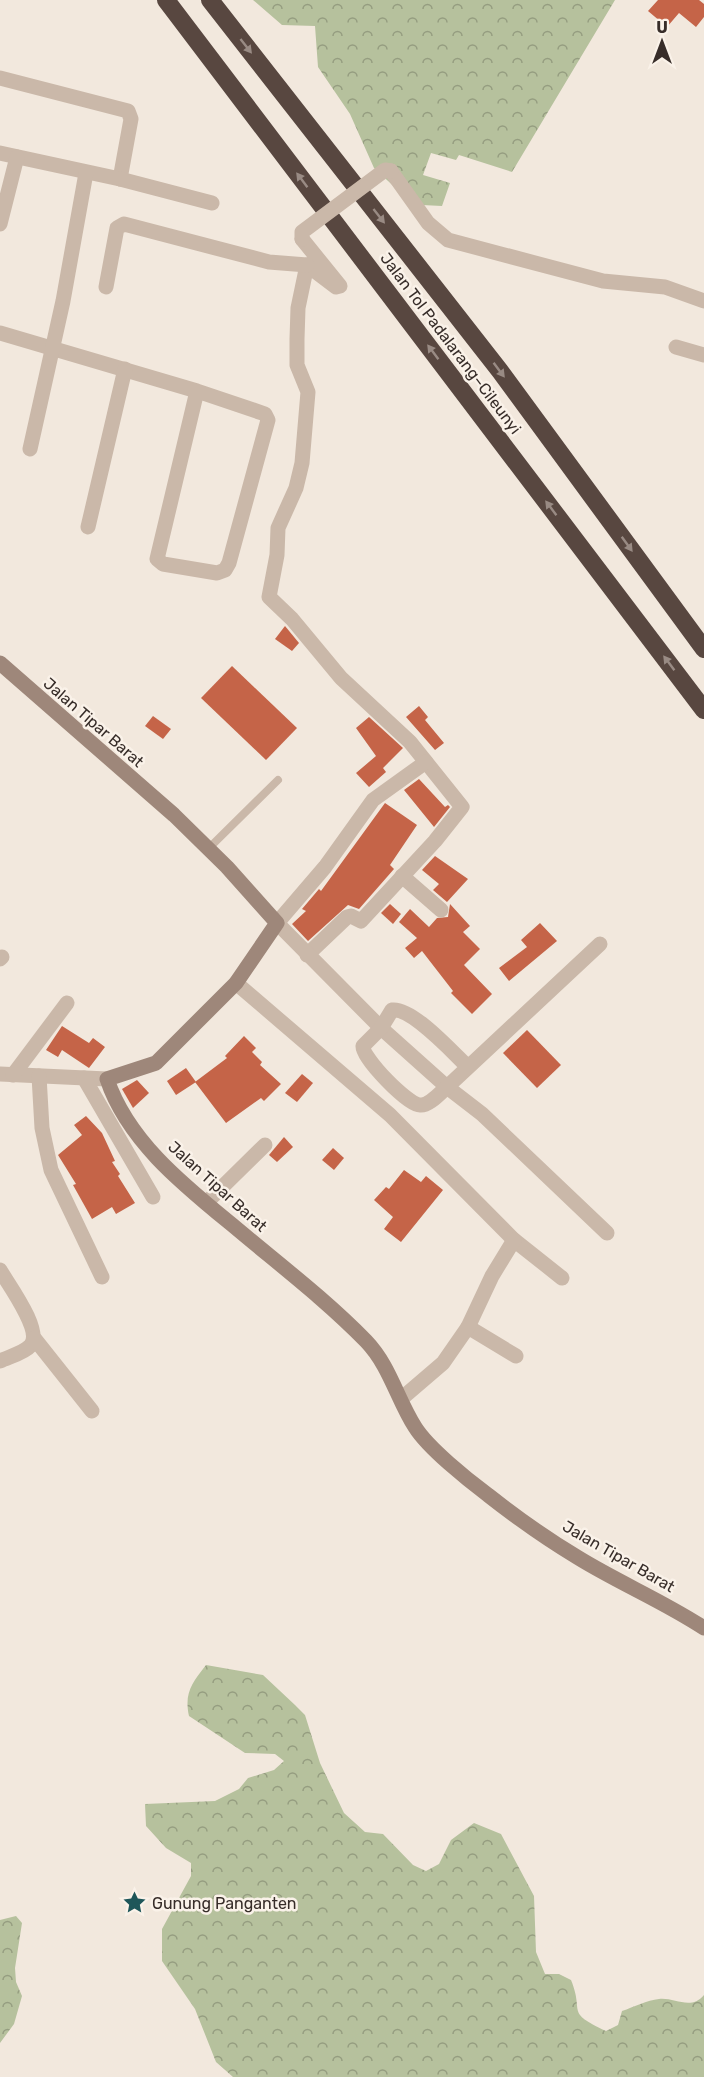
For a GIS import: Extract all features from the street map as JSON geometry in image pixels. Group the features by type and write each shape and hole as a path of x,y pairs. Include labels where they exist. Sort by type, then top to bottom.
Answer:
{"highway":[{"name":"Jalan Tol Padalarang–Cileunyi","path":"166,0 704,710"},
{"name":"Jalan Tol Padalarang–Cileunyi","path":"210,0 500,371 704,649"}],"street":[{"path":"0,78 128,111 131,119 120,179"},
{"path":"0,153 120,179 212,203"},
{"path":"0,224 17,157"},
{"path":"106,287 117,228 124,224 269,262 307,265 339,287 339,284 302,239 302,232 386,170 391,171 428,223 448,240 603,281 665,288 704,301"},
{"path":"30,449 50,348 63,301 86,173"},
{"path":"307,265 298,308 297,339 297,365 309,392 302,463 296,488 278,528 277,555 269,597 292,620 341,678 382,715 426,762 462,807 361,921 351,916 347,917 307,955"},
{"path":"0,333 125,369 197,391 262,412 268,420 229,563 225,570 217,573 163,564 157,559 197,391"},
{"path":"676,347 704,355"},
{"path":"88,527 125,369"},
{"name":"Jalan Tipar Barat","path":"0,663 174,815 277,923"},
{"path":"6,1075 107,1079 156,1063 236,983 277,923 325,867 373,800 426,762"},
{"path":"402,876 441,910"},
{"path":"277,923 381,1028 447,1087 483,1114 607,1233"},
{"path":"468,1067 416,1018 402,1010 392,1010 381,1028 363,1046 366,1058 411,1102 425,1105 447,1087 600,944"},
{"path":"236,983 390,1115 514,1240 561,1278"},
{"path":"6,1075 67,1003"},
{"path":"39,1076 42,1128 51,1170 102,1277"},
{"path":"84,1078 153,1197"},
{"name":"Jalan Tipar Barat","path":"107,1079 120,1108 140,1137 168,1169 367,1342 383,1362 424,1440 488,1495 576,1556 670,1606 704,1628"},
{"path":"206,1203 265,1145"},
{"path":"401,1399 444,1363 468,1327 492,1276 514,1240"},
{"path":"0,1270 33,1327 34,1338 30,1347 0,1361"},
{"path":"468,1327 516,1356"},
{"path":"34,1338 92,1411"}],"lane":[{"path":"208,849 278,780"}],"green space":[{"path":"253,0 615,0 512,172 459,155 456,160 431,153 423,175 450,183 442,206 422,205 401,193 374,168 350,114 318,67 315,26 282,25"},
{"path":"206,1665 263,1675 295,1705 305,1715 320,1763 344,1813 365,1832 383,1834 413,1865 426,1871 439,1864 451,1840 474,1823 501,1834 534,1896 536,1952 545,1974 559,1974 571,1980 578,2011 585,2019 606,2031 618,2025 622,2011 641,2004 659,1999 688,2003 699,2000 704,1995 704,2077 233,2077 216,2062 195,2009 162,1961 162,1929 191,1876 191,1863 166,1848 146,1826 145,1804 215,1801 239,1789 248,1778 274,1770 284,1761 275,1754 245,1753 189,1716 190,1689"},
{"path":"16,1916 22,1923 15,1968 16,1982 22,1996 14,2024 0,2043 0,1920"}],"building":[{"path":"658,0 699,0 704,4 704,17 696,27 679,13 667,27 648,11"},
{"path":"285,626 299,643 292,651 275,639"},
{"path":"232,666 297,728 266,760 201,698"},
{"path":"419,706 428,717 425,720 444,743 435,750 406,717"},
{"path":"153,716 171,729 163,739 145,726"},
{"path":"369,717 403,748 383,768 386,772 369,787 356,773 376,756 356,728"},
{"path":"419,779 445,807 448,805 450,807 434,827 404,790"},
{"path":"385,803 417,825 390,865 394,869 359,909 348,905 308,941 292,924 306,911 302,909 319,889 321,891"},
{"path":"435,856 468,879 447,902 433,890 439,884 422,870"},
{"path":"390,904 401,914 393,924 381,913"},
{"path":"450,904 470,926 463,932 480,949 464,965 492,994 472,1014 451,993 453,991 422,951 414,958 405,948 417,938 399,922 410,909 429,927 437,918 448,917"},
{"path":"540,923 557,941 509,981 499,968 527,947 521,940"},
{"path":"62,1026 89,1043 93,1038 105,1047 89,1068 62,1050 58,1057 46,1050"},
{"path":"527,1030 561,1065 537,1088 503,1053"},
{"path":"244,1036 256,1048 252,1052 262,1062 260,1065 281,1084 264,1101 261,1098 226,1123 195,1082 227,1058 225,1056"},
{"path":"186,1068 196,1082 176,1095 167,1081"},
{"path":"302,1074 313,1083 297,1102 285,1093"},
{"path":"137,1080 149,1093 133,1108 122,1089"},
{"path":"86,1116 102,1133 115,1161 112,1162 120,1174 118,1176 135,1203 116,1214 112,1207 92,1219 73,1185 76,1184 58,1155 82,1135 74,1125"},
{"path":"284,1137 293,1147 277,1162 269,1155"},
{"path":"333,1148 344,1158 334,1170 322,1160"},
{"path":"404,1170 421,1182 426,1176 443,1190 401,1242 384,1229 393,1217 374,1200 386,1187 389,1189"}],"place":[{"name":"Gunung Panganten","path":"134,1903"}]}
